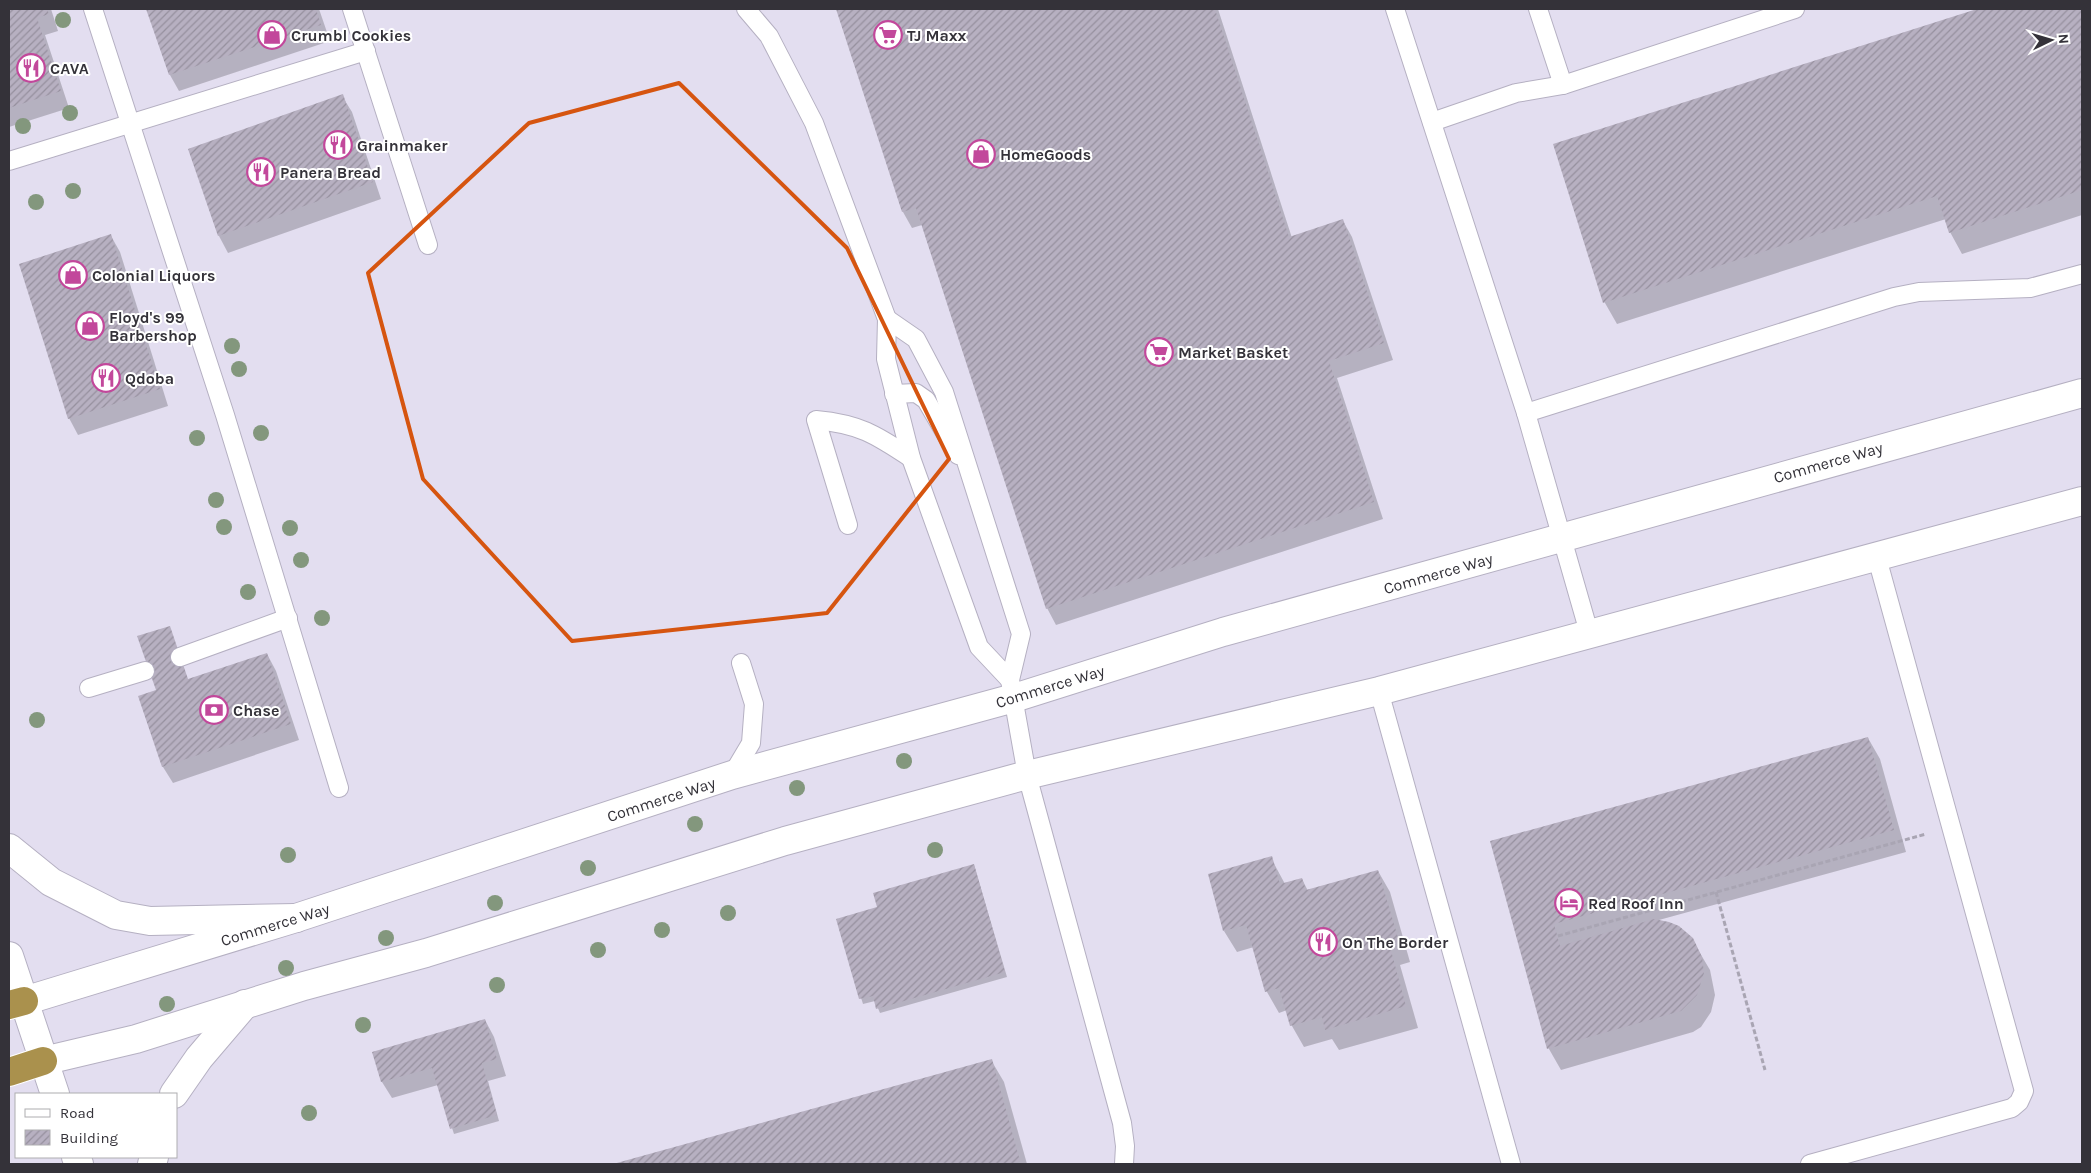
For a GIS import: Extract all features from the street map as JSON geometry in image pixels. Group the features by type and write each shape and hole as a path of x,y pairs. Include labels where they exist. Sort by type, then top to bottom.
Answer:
{"highway":[{"path":"9,1072 43,1061"}],"street":[{"name":"Commerce Way","path":"16,1003 296,918 732,775 1012,689 2082,393"},
{"path":"43,1061 136,1038 304,986 426,953 786,841 1027,775 1379,691 1590,636 2082,501"},
{"path":"9,848 51,882 116,915 150,921 296,918"},
{"path":"9,956 16,1003 43,1061 55,1093"},
{"path":"175,1093 199,1058 245,1004"}],"lane":[{"path":"93,9 225,415 339,788"},
{"path":"352,9 428,245"},
{"path":"746,9 768,36 814,123 887,319 886,359 911,458 979,647 1012,689"},
{"path":"1395,9 1526,413 1590,636"},
{"path":"1538,9 1563,85"},
{"path":"1432,122 1516,93 1563,85 1795,9"},
{"path":"9,161 366,51"},
{"path":"1526,413 1894,298 1919,292 2030,288 2082,274"},
{"path":"887,319 916,339 944,392 1021,634 1012,689 1027,775 1122,1123 1126,1146 1124,1164"},
{"path":"894,394 916,393 926,400 972,477"},
{"path":"848,525 816,420 837,422 873,432 911,458"},
{"path":"1810,1164 2012,1108 2023,1095 2023,1083 1877,558"},
{"path":"180,657 288,618"},
{"path":"732,775 751,743 754,704 741,663"},
{"path":"89,688 144,671"},
{"path":"1379,691 1510,1164"}],"path":[{"path":"1558,936 1952,827"},
{"path":"1716,892 1765,1070"}],"highlighted area":[{"path":"679,83 847,248 949,459 827,613 572,641 423,479 368,273 529,123"}],"building":[{"name":"CAVA","path":"9,9 47,9 49,14 37,18 61,91 9,108"},
{"path":"146,9 316,9 321,25 169,75"},
{"name":"Market Basket","path":"836,9 1215,9 1289,237 1343,219 1384,343 1329,361 1374,502 1046,609 916,208 902,212"},
{"path":"1977,9 2082,9 2082,190 1949,233 1937,196 1603,303 1553,144"},
{"name":"Panera Bread","path":"343,94 373,182 218,236 188,149"},
{"path":"111,234 160,389 68,419 19,264"},
{"name":"Chase","path":"170,626 188,679 267,653 291,724 162,767 138,696 156,690 137,636"},
{"name":"Red Roof Inn","path":"1868,737 1894,830 1554,924 1560,946 1654,919 1669,922 1679,926 1693,938 1702,957 1704,973 1697,995 1681,1011 1547,1049 1490,841"},
{"name":"On The Border","path":"1272,856 1280,884 1302,878 1306,890 1378,870 1399,941 1389,943 1406,1006 1325,1030 1322,1017 1290,1026 1279,988 1265,992 1246,925 1223,931 1208,874"},
{"path":"974,864 1005,972 876,1009 873,996 859,999 836,919 877,907 873,893"},
{"path":"485,1019 497,1059 482,1063 497,1115 450,1129 432,1068 381,1082 372,1052"},
{"path":"992,1059 1020,1161 1010,1164 613,1164"}],"place":[{"name":"Crumbl Cookies","path":"272,35"},
{"name":"TJ Maxx","path":"888,35"},
{"name":"CAVA","path":"31,68"},
{"name":"Grainmaker","path":"338,145"},
{"name":"HomeGoods","path":"981,154"},
{"name":"Panera Bread","path":"261,172"},
{"name":"Colonial Liquors","path":"73,275"},
{"name":"Floyd's 99 Barbershop","path":"90,326"},
{"name":"Market Basket","path":"1159,352"},
{"name":"Qdoba","path":"106,378"},
{"name":"Chase","path":"214,710"},
{"name":"Red Roof Inn","path":"1569,903"},
{"name":"On The Border","path":"1323,942"}]}
